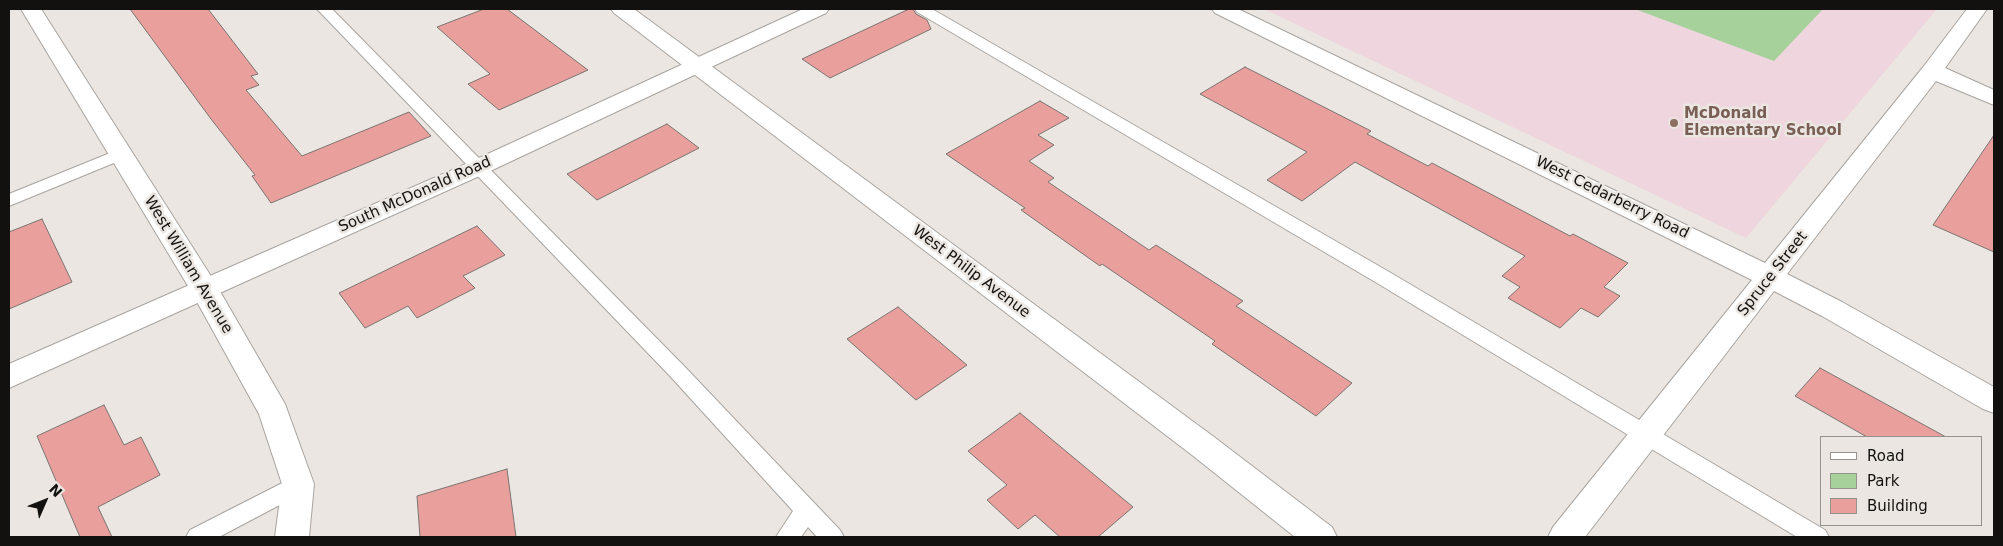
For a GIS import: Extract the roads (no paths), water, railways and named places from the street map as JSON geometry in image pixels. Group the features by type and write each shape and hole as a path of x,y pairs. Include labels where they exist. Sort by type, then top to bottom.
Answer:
{"street":[{"name":"West William Avenue","path":"31,9 204,288 274,413 298,484 292,537"},
{"name":"West Philip Avenue","path":"621,9 1203,446 1320,537"},
{"name":"South McDonald Road","path":"9,377 204,288 477,168 819,9"},
{"name":"West Cedarberry Road","path":"1222,9 1708,245 1832,309 1994,401"},
{"name":"Spruce Street","path":"1565,537 1932,71 1977,9"},
{"path":"1932,71 1994,98"}],"lane":[{"path":"324,9 477,168 677,370 832,537"},
{"path":"922,9 1384,278 1817,537"},
{"path":"9,200 120,154"},
{"path":"198,537 298,484"},
{"path":"788,537 806,510"}],"place":[{"name":"McDonald Elementary School","path":"1674,123"}]}
